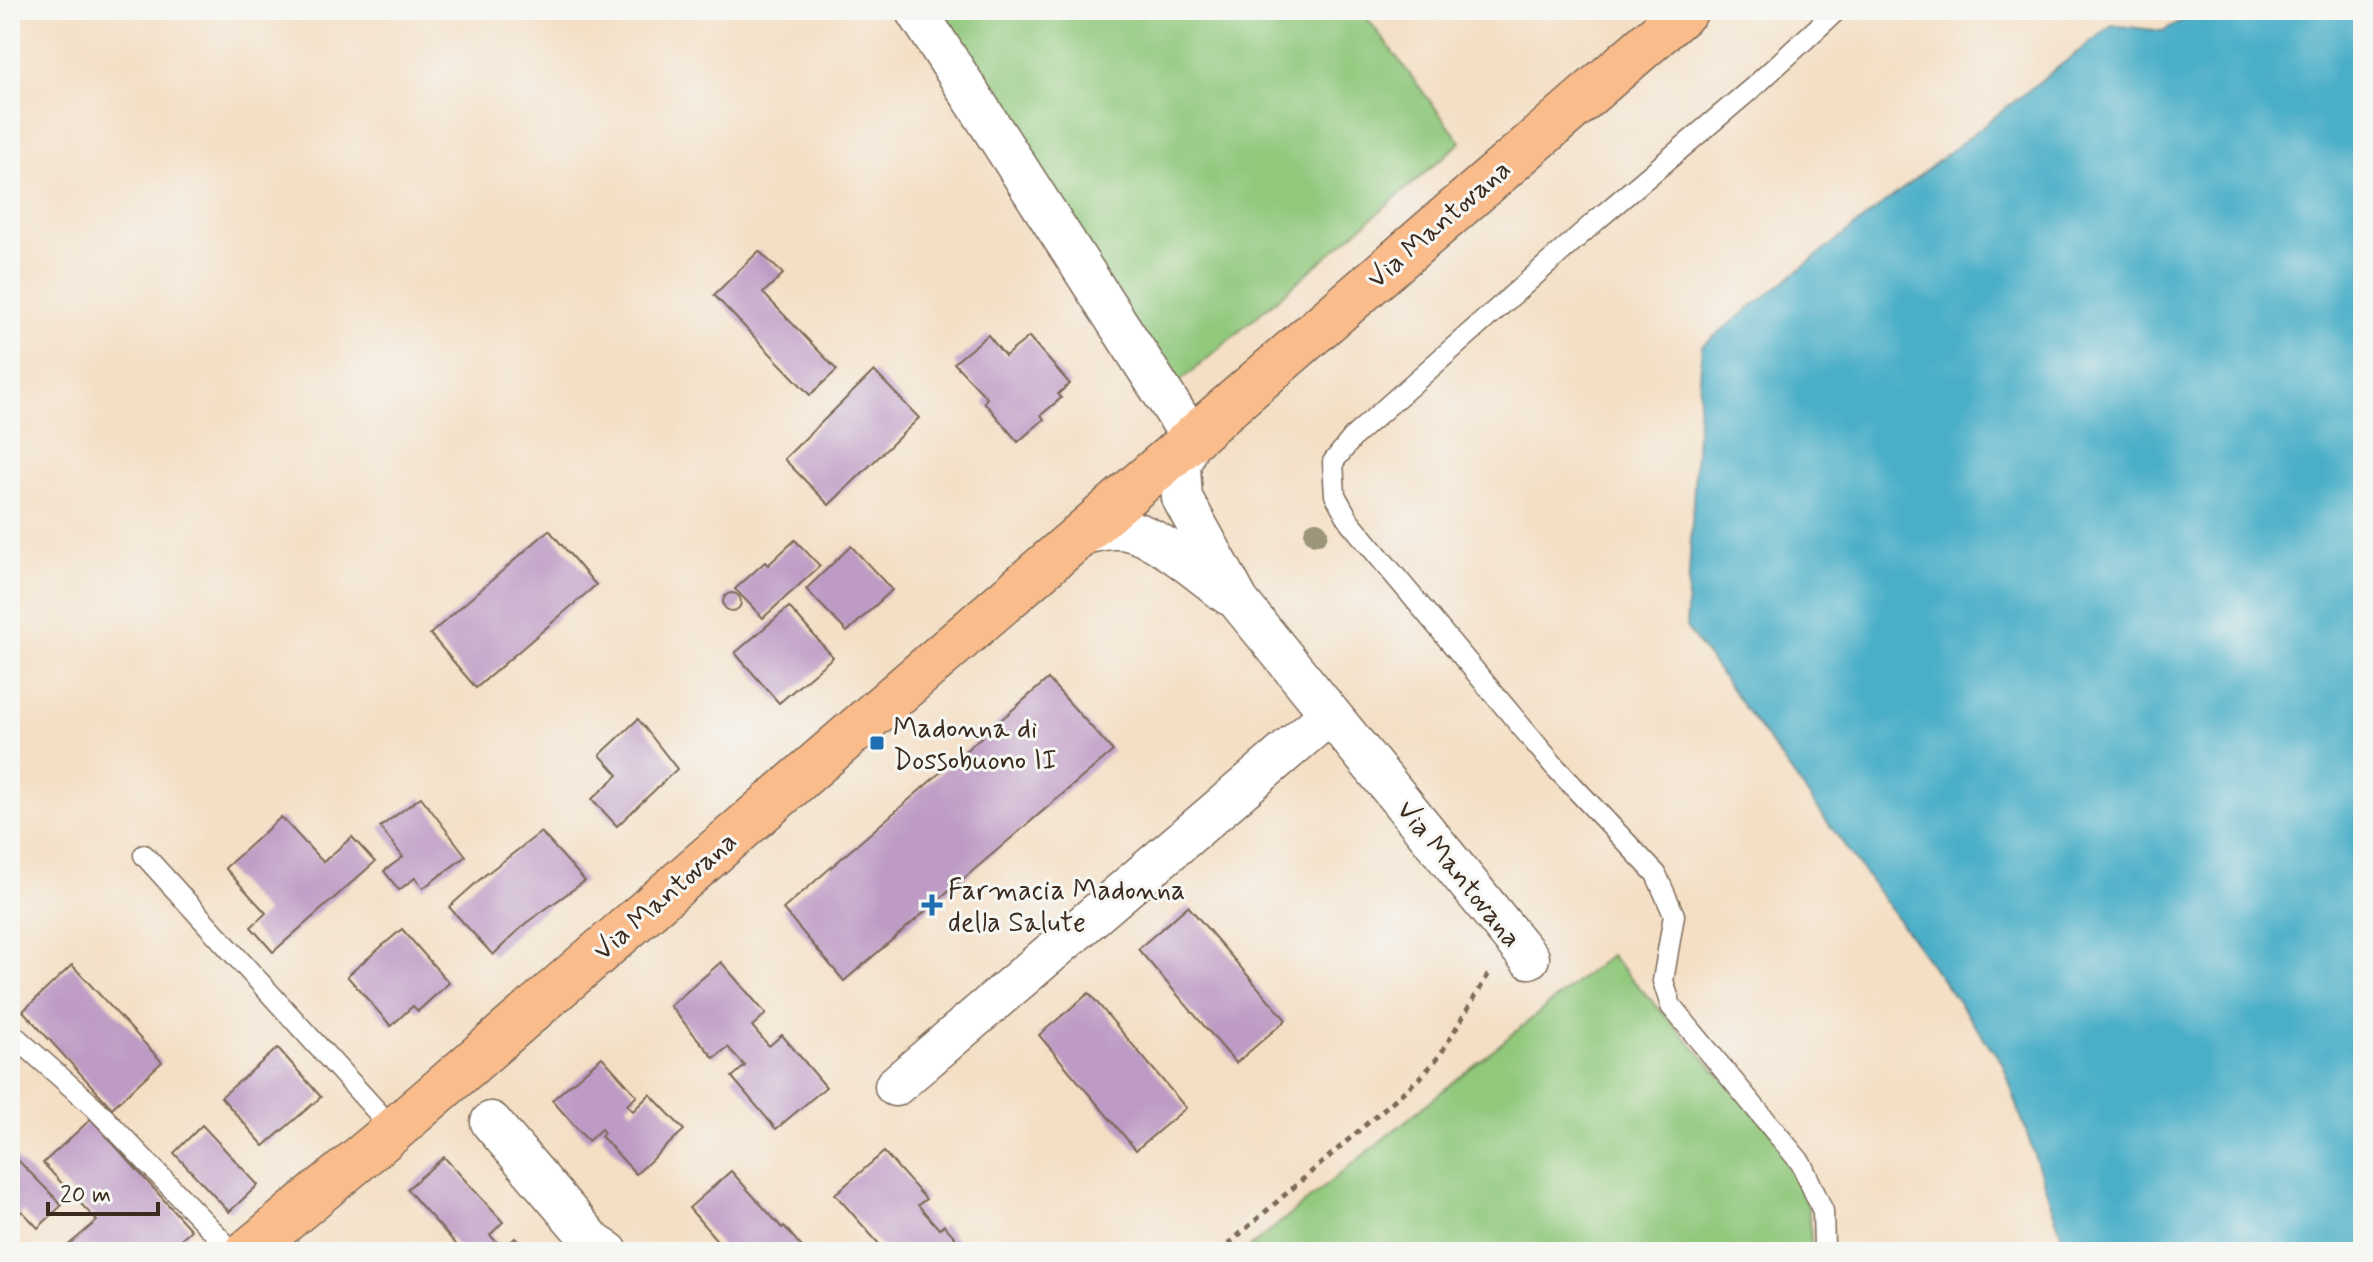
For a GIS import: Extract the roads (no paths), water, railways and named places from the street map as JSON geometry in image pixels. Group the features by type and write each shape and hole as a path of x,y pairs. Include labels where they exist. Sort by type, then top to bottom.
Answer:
{"main road":[{"name":"Via Mantovana","path":"247,1252 394,1130 1686,10"}],"street":[{"path":"916,10 1191,437"},
{"name":"Via Mantovana","path":"1191,437 1180,466 1182,498 1239,602 1529,958"},
{"name":"Via Mantovana","path":"1078,535 1117,529 1139,533 1239,602"},
{"path":"895,1086 1330,714"},
{"path":"491,1122 594,1243 608,1252"}],"lane":[{"path":"1820,1252 1824,1245 1823,1211 1801,1163 1671,1006 1663,981 1674,915 1656,874 1556,768 1350,522 1335,495 1333,462 1354,436 1598,219 1757,84 1837,10"},
{"path":"144,855 394,1130"},
{"path":"10,1032 94,1107 233,1252"}],"water":[{"path":"2201,10 2363,10 2363,1252 2060,1252 2061,1233 2003,1064 1686,627 1702,346 2112,25 2163,31"}],"place":[{"name":"Madonna di Dossobuono II","path":"877,743"},
{"name":"Farmacia Madonna della Salute","path":"932,905"}]}
